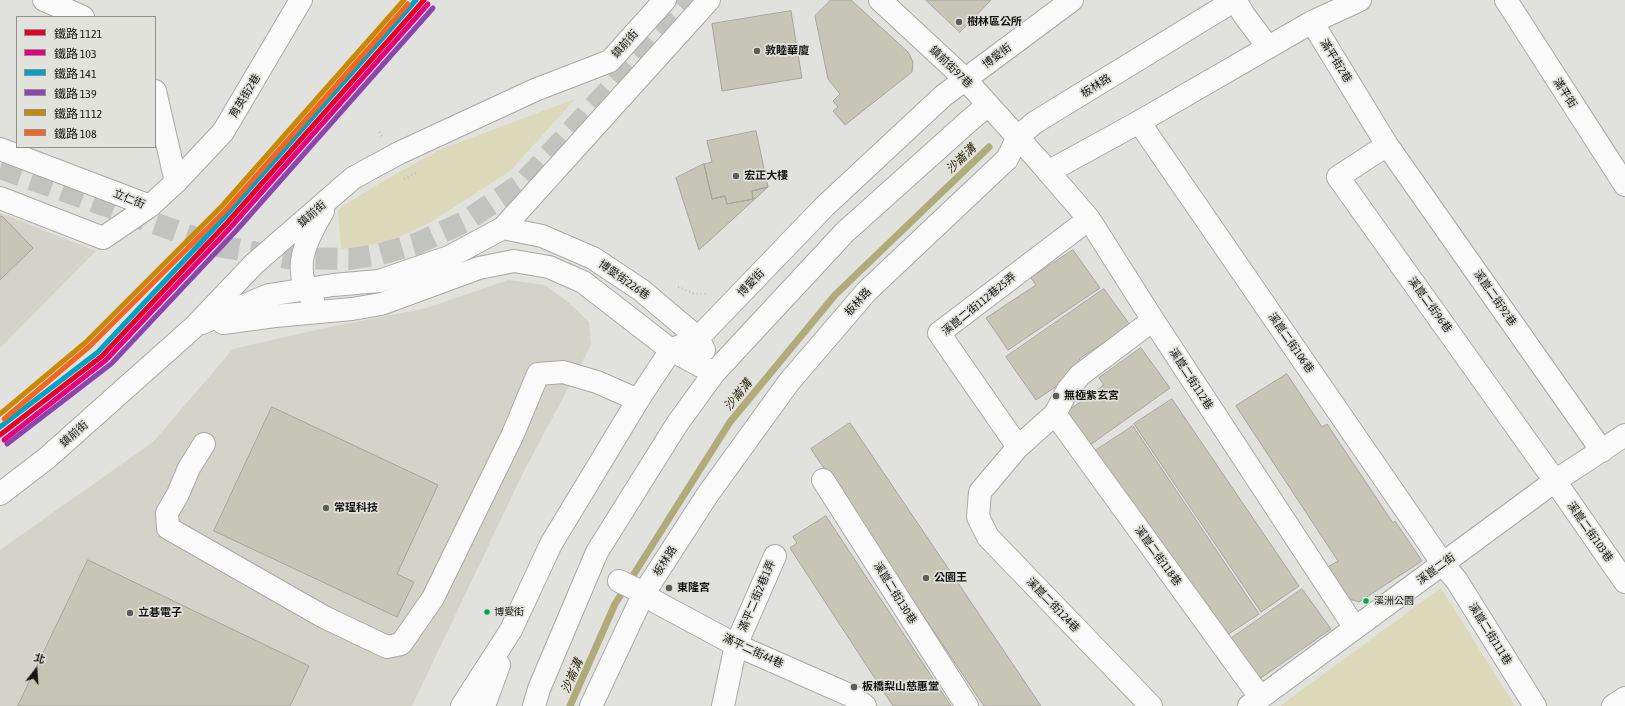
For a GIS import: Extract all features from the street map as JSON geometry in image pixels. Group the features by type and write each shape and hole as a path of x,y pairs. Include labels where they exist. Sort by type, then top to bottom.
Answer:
{"street":[{"path":"44,0 81,16"},
{"name":"育英街2巷","path":"150,206 176,182 222,132 301,0"},
{"name":"鎮前街","path":"0,494 47,458 194,327 254,264 353,178 399,153 535,90 610,61 666,0"},
{"path":"194,327 269,295 379,281 448,257 503,228 709,0"},
{"name":"鎮前街97巷","path":"880,0 964,79 1018,137"},
{"name":"博愛街","path":"670,350 698,338 825,206 943,96 1072,0"},
{"path":"1235,0 1268,47"},
{"name":"板林路","path":"591,706 633,588 708,494 789,382 867,291 1007,159 1018,137 1034,123 1235,0"},
{"path":"1048,172 1139,122 1312,22 1360,0"},
{"name":"滿平街","path":"1506,0 1622,181"},
{"name":"滿平街2巷","path":"1312,22 1387,145"},
{"path":"156,95 176,182"},
{"path":"534,706 539,690 597,552 677,424 714,373 845,232 988,105"},
{"name":"溪崑二街106巷","path":"1139,122 1443,564"},
{"name":"溪崑二街112巷","path":"1018,137 1089,218 1152,320 1355,628"},
{"name":"溪崑二街92巷","path":"1387,145 1602,451"},
{"name":"溪崑二街96巷","path":"1387,145 1338,177 1555,481"},
{"name":"立仁街","path":"0,149 150,206"},
{"path":"321,311 305,290 300,265 310,234 332,196"},
{"name":"立仁街","path":"0,198 103,238 150,206"},
{"name":"溪崑二街112巷25弄","path":"1018,447 939,333 1089,218"},
{"name":"博愛街226巷","path":"503,228 542,236 593,258 641,290 698,338 714,373"},
{"path":"194,327 275,316 352,309 381,304 479,268 514,261 550,267 583,282 670,350 714,373"},
{"path":"1018,447 1055,414 1067,391 1080,375 1152,320"},
{"path":"484,706 511,630 551,544 670,350"},
{"path":"204,444 189,468 178,494 167,513 168,528 324,618 387,647 401,644 433,598 513,434 538,374 563,372 596,382 638,400"},
{"name":"溪崑二街118巷","path":"1055,414 1255,702"},
{"name":"溪崑二街","path":"1255,702 1555,481 1625,435"},
{"name":"溪崑二街124巷","path":"1018,447 980,492 978,517 988,537 1151,706"},
{"name":"溪崑二街130巷","path":"823,480 967,706"},
{"name":"溪崑二街103巷","path":"1555,481 1625,582"},
{"name":"滿平二街2巷1弄","path":"723,706 736,645 775,556"},
{"name":"溪崑二街111巷","path":"1443,564 1456,581 1535,706"},
{"name":"滿平二街44巷","path":"633,588 736,645 856,703"},
{"path":"462,706 511,630"},
{"path":"1613,706 1625,698"}],"shaded area":[{"path":"575,99 510,171 431,222 388,242 341,249 338,210 373,187 437,151"},
{"path":"0,213 96,251 0,348"},
{"path":"508,280 545,285 568,302 589,322 591,345 523,473 412,706 0,706 0,550 153,442 233,349 320,329 427,308"},
{"name":"溪洲公園","path":"1441,588 1515,706 1280,706"}],"building":[{"path":"831,0 851,0 908,52 913,62 912,72 845,125 833,111 838,107 833,101 840,94 828,79 815,16"},
{"name":"樹林區公所","path":"926,0 991,0 960,32"},
{"name":"敦睦華廈","path":"791,11 802,78 722,91 712,24"},
{"name":"宏正大樓","path":"756,131 768,187 752,191 753,199 727,204 725,196 712,199 704,164 712,162 707,141"},
{"path":"704,164 712,199 725,196 727,204 753,199 752,191 768,187 699,250 676,178"},
{"path":"0,216 3,217 33,248 0,280"},
{"path":"1073,250 1100,288 1008,350 986,318 1036,285 1031,278"},
{"path":"1104,289 1130,325 1079,359 1085,367 1036,400 1006,357"},
{"path":"1141,348 1170,388 1090,445 1066,412 1104,385 1099,378"},
{"path":"1287,374 1322,427 1327,424 1393,523 1395,521 1422,561 1359,602 1346,598 1326,568 1338,561 1236,406"},
{"path":"1172,399 1299,586 1261,612 1134,424"},
{"name":"常珵科技","path":"272,407 438,485 397,574 414,582 397,617 214,531"},
{"name":"公園王","path":"850,423 1041,706 984,706 811,449"},
{"path":"1133,426 1259,614 1221,639 1095,451"},
{"path":"826,516 951,706 893,706 790,548 797,543 793,537"},
{"name":"立碁電子","path":"88,560 309,666 290,706 18,706"},
{"path":"1302,589 1331,629 1258,680 1229,640"}],"waterway":[{"name":"沙崙溝","path":"570,706 615,604 730,422 835,295 989,147"}],"tunnel":[{"path":"0,168 218,246 287,258 350,259 381,254 416,244 464,222 524,182 692,0"}],"rail line":[{"name":"1112","path":"0,414 86,342 222,206 404,0"},
{"name":"141","path":"0,427 98,352 222,220 416,0"},
{"name":"1121","path":"0,435 102,356 226,224 424,0"},
{"name":"108","path":"4,419 90,346 226,210 408,4"},
{"name":"103","path":"4,440 106,360 230,228 428,4"},
{"name":"139","path":"7,444 111,364 235,232 433,8"}],"place":[{"name":"樹林區公所","path":"959,22"},
{"name":"敦睦華廈","path":"757,51"},
{"name":"宏正大樓","path":"736,176"},
{"name":"無極紫玄宮","path":"1056,396"},
{"name":"常珵科技","path":"326,508"},
{"name":"公園王","path":"926,578"},
{"name":"東隆宮","path":"669,588"},
{"name":"溪洲公園","path":"1366,601"},
{"name":"博愛街","path":"487,612"},
{"name":"立碁電子","path":"130,613"},
{"name":"板橋梨山慈惠堂","path":"854,687"}]}
